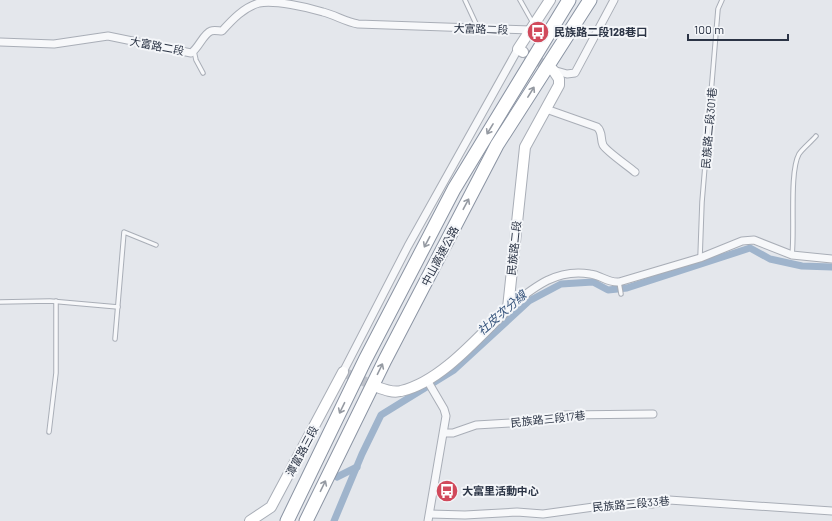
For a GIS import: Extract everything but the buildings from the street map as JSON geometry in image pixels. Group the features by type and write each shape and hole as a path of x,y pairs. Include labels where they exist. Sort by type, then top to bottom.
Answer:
{"highway":[{"name":"中山高速公路","path":"287,521 365,360 454,189 569,0"},
{"name":"中山高速公路","path":"306,521 385,360 498,145 590,0"}],"street":[{"path":"343,372 408,246 550,0"},
{"path":"553,70 567,74 575,73 614,0"},
{"name":"大富路二段","path":"0,42 54,44 108,36 190,53 194,51 212,31 222,30 234,18 260,2 299,6 324,12 350,23 358,24 479,29 533,28"},
{"path":"553,70 559,79 559,86"},
{"path":"559,86 567,74"},
{"name":"民族路二段","path":"508,308 525,147 559,86"},
{"path":"546,109 598,127 601,130 603,144 610,153 621,159 635,172"},
{"path":"377,388 390,392 400,392 430,383 508,308 536,285 552,276 584,273 596,274 612,283 620,284 700,258 742,241 754,240 792,255 832,259"},
{"name":"潭富路三段","path":"250,521 271,507 343,372"},
{"path":"429,517 445,433 446,416 430,383"},
{"name":"民族路三段17巷","path":"445,433 453,434 476,425 528,422 564,415 653,414"},
{"name":"民族路三段33巷","path":"429,517 517,512 543,514 608,505 653,504 669,500 832,511"}],"lane":[{"path":"465,0 479,29"},
{"path":"520,0 533,28"},
{"name":"民族路二段301巷","path":"700,258 702,202 718,9 722,0"},
{"path":"194,51 196,60 203,73"},
{"path":"792,255 794,237 793,181 796,164 799,154 816,136"},
{"path":"115,339 124,232 156,245"},
{"path":"620,284 621,294"},
{"path":"0,302 56,301 118,307"},
{"path":"49,432 56,373 56,301"}],"waterway":[{"name":"社皮次分線","path":"334,521 362,454 381,415 454,370 529,301 561,284 593,282 608,290 627,288 750,248 770,259 802,266 832,267"},
{"path":"337,477 357,467"}],"tunnel":[{"path":"523,52 553,70"},
{"path":"343,372 377,387"}],"place":[{"name":"民族路二段128巷口","path":"538,32"},
{"name":"大富里活動中心","path":"447,491"}]}
